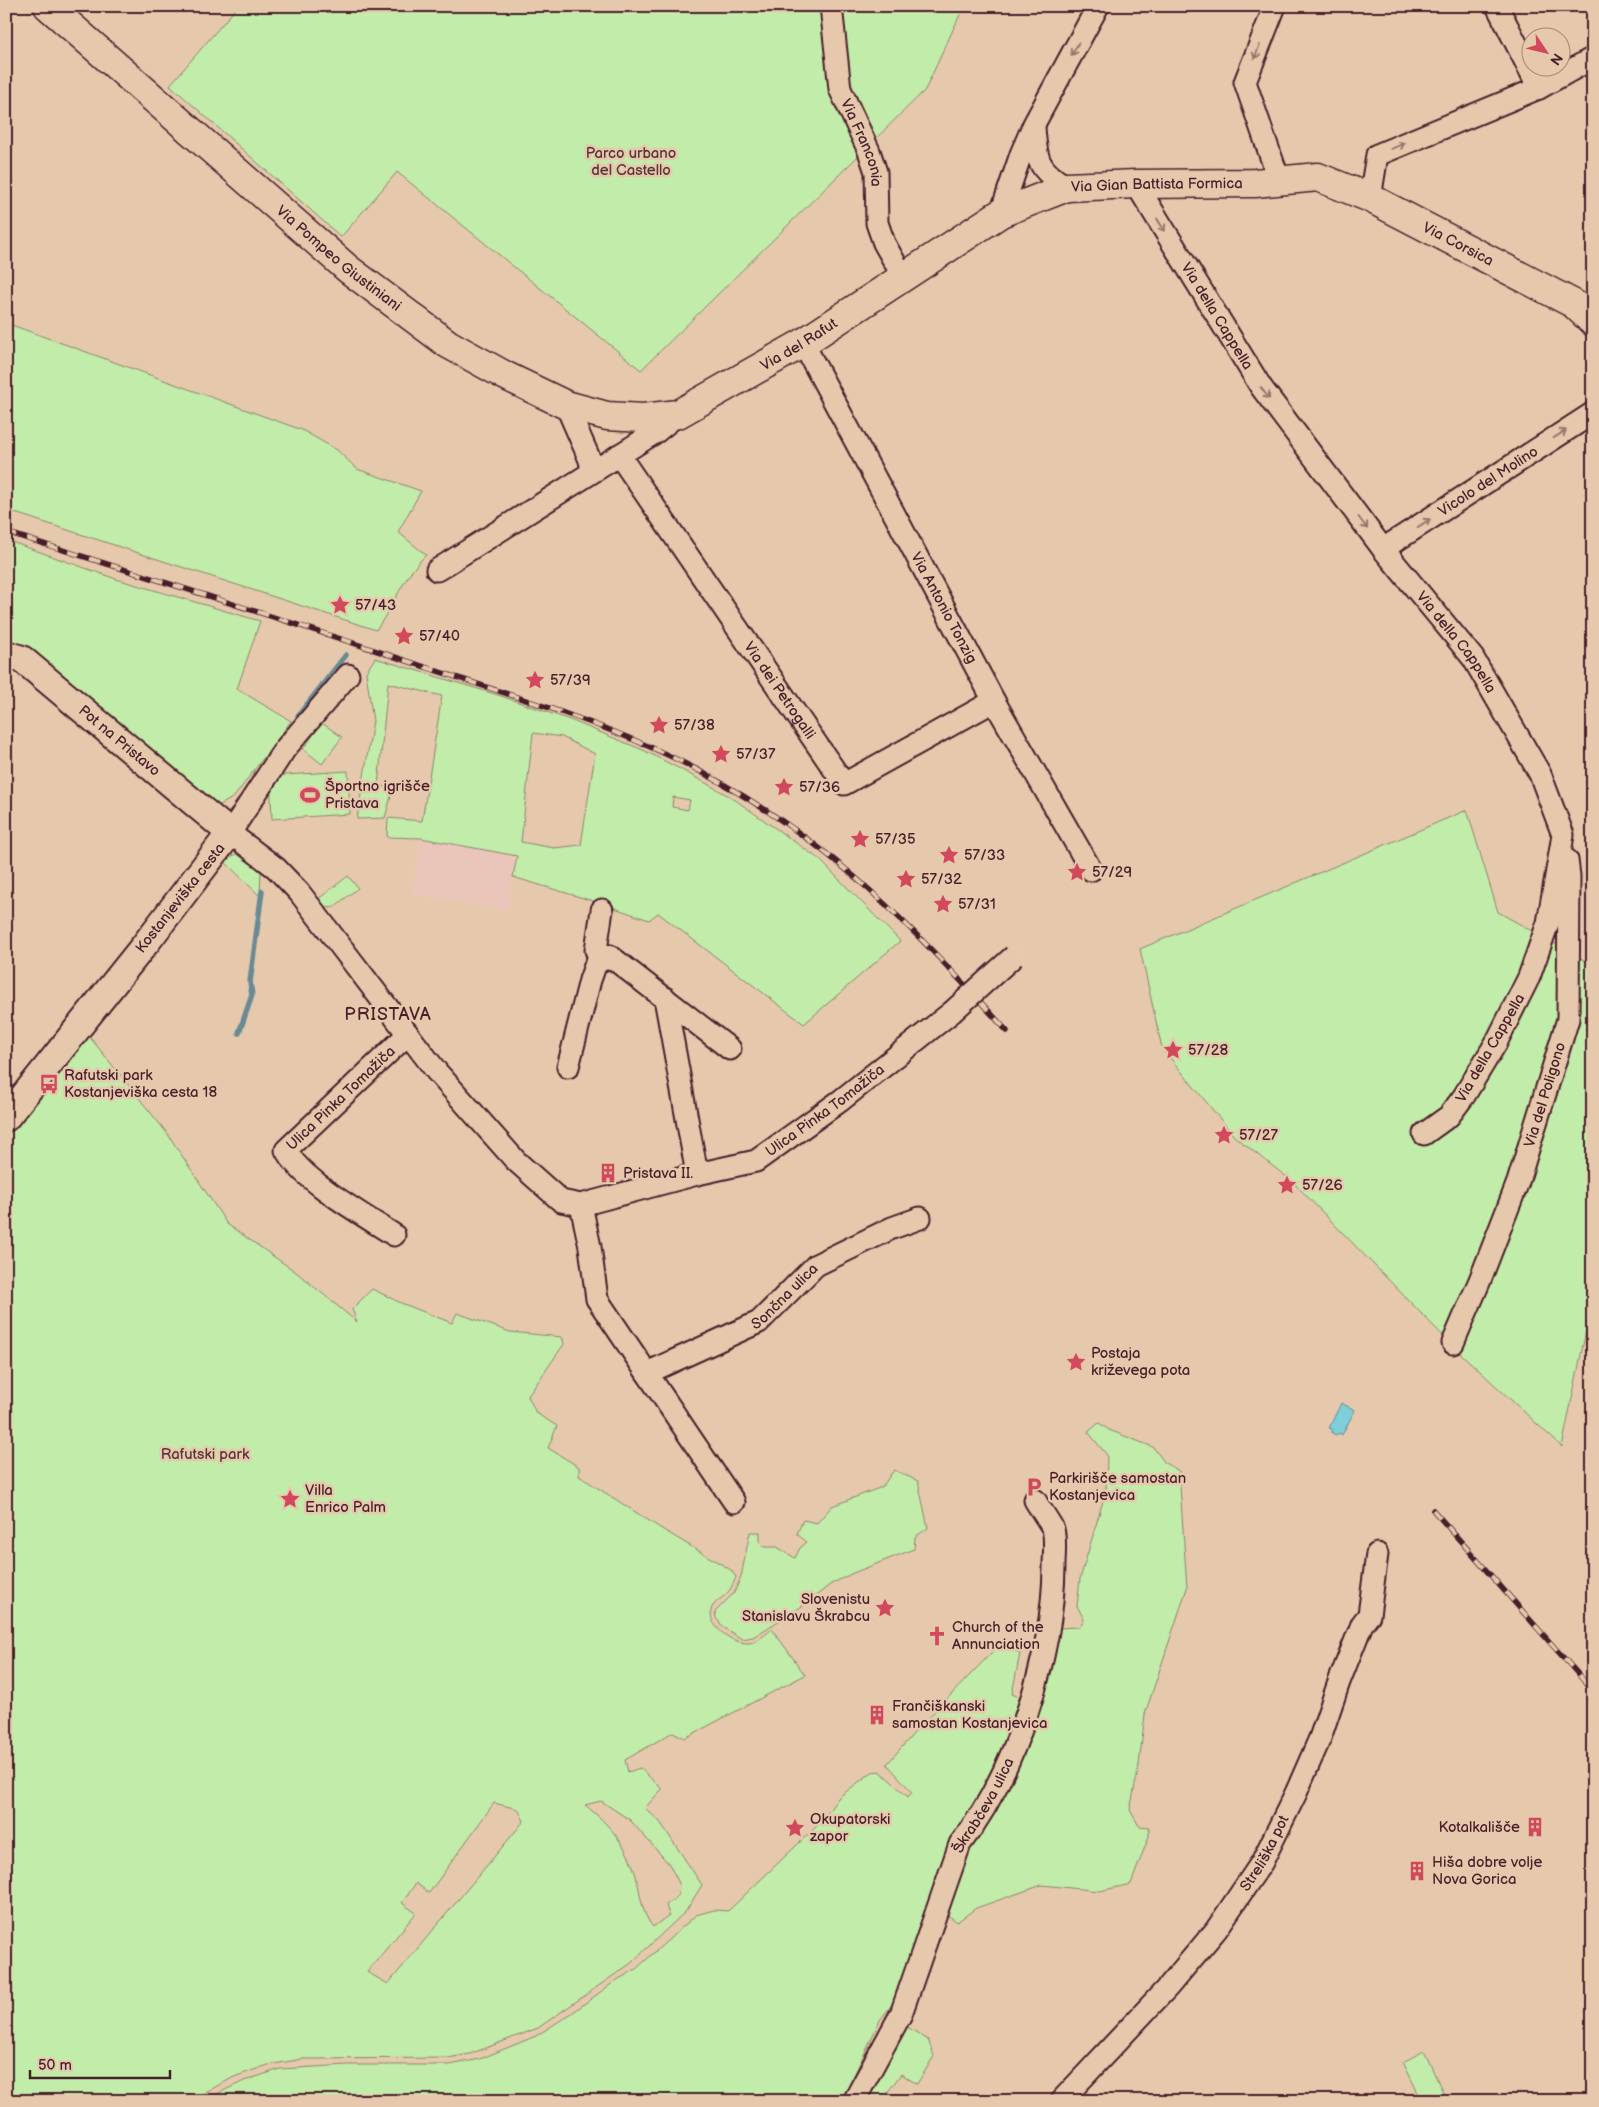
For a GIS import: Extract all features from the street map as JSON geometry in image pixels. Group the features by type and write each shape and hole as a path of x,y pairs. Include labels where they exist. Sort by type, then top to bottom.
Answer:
{"main road":[{"name":"Via Pompeo Giustiniani","path":"48,6 348,269 448,344 506,376 566,405 607,416 643,418 678,414"},
{"name":"Via Gian Battista Formica","path":"1002,213 1067,187 1136,184 1254,183 1318,177"},
{"name":"Via Corsica","path":"1318,177 1370,198 1574,304 1593,322"},
{"name":"Via del Rafut","path":"678,414 803,343 1002,213"}],"street":[{"name":"Via Franconia","path":"830,6 840,89 869,151 876,172 877,223 884,243 902,277"},
{"path":"1002,213 1021,154 1034,124 1098,6"},
{"path":"1275,6 1245,82 1278,180"},
{"path":"1497,6 1539,88"},
{"path":"1370,198 1378,155 1539,88 1593,58"},
{"path":"1034,124 1035,148 1042,168 1050,177 1067,187"},
{"name":"Via della Cappella","path":"1136,184 1261,387 1383,549 1473,658 1540,774 1563,835 1548,922 1530,977 1496,1043 1464,1096 1449,1116 1424,1134"},
{"name":"Via Antonio Tonzig","path":"803,343 994,701 1091,870"},
{"path":"566,405 590,460 592,471"},
{"name":"Via del Rafut","path":"437,570 656,432 678,414"},
{"name":"Vicolo del Molino","path":"1383,549 1593,414"},
{"name":"Via dei Petrogalli","path":"619,455 844,784 994,701"},
{"name":"Pot na Pristavo","path":"6,654 22,660 230,833"},
{"name":"Kostanjeviška cesta","path":"6,1118 146,943 230,833 285,749 348,675"},
{"name":"Ulica Pinka Tomažiča","path":"230,833 276,868 299,892 437,1072 516,1161 561,1201 581,1204 756,1161 840,1101 952,1012 1014,956"},
{"name":"Via del Poligono","path":"1453,1343 1518,1182 1568,1019 1569,876 1563,835"},
{"path":"602,910 596,950 605,959"},
{"path":"568,1067 596,963 610,956 730,1048"},
{"path":"665,998 697,1174"},
{"name":"Ulica Pinka Tomažiča","path":"394,1235 340,1200 292,1160 286,1150 408,1034"},
{"path":"581,1204 590,1247 597,1300 734,1502"},
{"name":"Sončna ulica","path":"648,1373 759,1322 816,1265 892,1228 920,1218"},
{"name":"Škrabčeva ulica","path":"854,2101 901,2014 960,1844 977,1822 1003,1770 1019,1733 1041,1666 1050,1617 1054,1548 1053,1528 1035,1500"},
{"name":"Streliška pot","path":"1061,2101 1117,2043 1180,1973 1216,1930 1262,1862 1300,1785 1320,1738 1338,1682 1362,1624 1369,1615 1377,1554"}],"shaded area":[{"path":"421,838 517,856 507,910 412,894"}],"green space":[{"name":"Parco urbano del Castello","path":"238,6 964,6 925,90 641,370 397,172 341,237 170,85"},
{"path":"6,323 302,430 337,450 357,469 421,491 398,532 426,555 405,581 376,630 6,510"},
{"path":"6,540 116,579 260,621 237,689 291,721 234,797 220,805 211,803 6,645"},
{"path":"375,658 498,695 570,720 643,750 731,797 819,859 900,941 804,1024 658,913 649,920 513,877 517,856 421,838 387,837 388,818 422,821 442,696 388,683 378,785 393,789 385,818 357,819 373,721 366,672","holes":["533,733 562,737 595,754 581,845 554,848 521,842","673,797 690,800 688,810 672,807"]},
{"path":"322,723 342,737 322,764 303,749"},
{"name":"Športno igrišče Pristava","path":"348,771 350,814 272,819 270,776"},
{"path":"1467,810 1498,912 1593,965 1593,1296 1562,1447 1457,1350 1292,1181 1235,1137 1162,1048 1140,949"},
{"path":"238,854 247,857 261,869 260,896 225,862 229,857"},
{"path":"348,876 358,888 334,907 327,908 317,900"},
{"name":"Rafutski park","path":"80,1025 167,1133 227,1224 296,1272 357,1322 352,1309 372,1289 401,1303 452,1323 457,1313 510,1332 562,1337 564,1344 528,1396 536,1413 557,1426 548,1448 579,1467 579,1476 665,1531 731,1570 736,1577 732,1586 711,1611 711,1617 718,1629 736,1641 749,1643 761,1638 772,1629 805,1675 685,1738 673,1732 625,1760 628,1772 640,1768 662,1789 645,1808 660,1822 702,1885 686,1911 630,1964 538,2028 470,2054 448,2058 303,2059 268,2065 234,2077 202,2094 206,2099 244,2081 280,2069 348,2065 450,2065 480,2059 536,2036 636,1969 696,1915 714,1910 728,1911 820,1823 839,1797 872,1772 880,1771 908,1797 912,1792 887,1764 915,1732 999,1645 1020,1653 1012,1694 1021,1698 1011,1728 901,1993 880,2020 842,2101 6,2101 6,1133","holes":["601,1801 630,1820 669,1864 679,1883 678,1896 666,1905 669,1915 653,1927 646,1916 636,1876 623,1845 610,1828 585,1805","494,1803 518,1809 524,1821 388,1984 367,1972 416,1913 402,1903 416,1883 429,1893"]},
{"path":"1099,1423 1109,1430 1153,1447 1165,1463 1179,1471 1187,1588 1145,1714 1139,1765 1130,1810 1139,1826 1149,1827 1149,1836 1131,1884 1100,1891 1042,1885 976,1908 957,1922 940,1909 1056,1628 1080,1627 1084,1619 1077,1606 1080,1579 1106,1491 1107,1455 1088,1432"},
{"path":"894,1470 918,1481 928,1528 915,1537 914,1549 853,1573 831,1584 804,1605 753,1637 742,1639 724,1628 716,1618 715,1612 734,1593 741,1577 750,1532 760,1532 760,1543 764,1547 777,1547 795,1558 800,1548 807,1542 797,1534 803,1520 817,1523 832,1506 882,1487"},
{"path":"906,2026 928,2040 934,2056 917,2084 901,2074 887,2093 896,2101 866,2101"},
{"path":"1424,2051 1447,2101 1422,2101 1403,2062"}],"water":[{"path":"1341,1403 1355,1410 1342,1435 1339,1433 1336,1435 1329,1428"}],"waterway":[{"path":"298,716 346,655"},
{"path":"239,1033 252,995 250,982 262,891"}],"railway":[{"path":"6,532 272,616 545,706 602,727 673,757 767,811 844,868 901,919 1007,1031"},
{"path":"1433,1510 1593,1691"}],"place":[{"name":"57/43","path":"340,605"},
{"name":"57/40","path":"404,636"},
{"name":"57/39","path":"535,680"},
{"name":"57/38","path":"659,725"},
{"name":"57/37","path":"721,754"},
{"name":"57/36","path":"784,787"},
{"name":"Športno igrišče Pristava","path":"310,795"},
{"name":"57/35","path":"860,839"},
{"name":"57/33","path":"949,855"},
{"name":"57/29","path":"1077,872"},
{"name":"57/32","path":"906,879"},
{"name":"57/31","path":"943,904"},
{"name":"57/28","path":"1173,1050"},
{"name":"Rafutski park Kostanjeviška cesta 18","path":"49,1084"},
{"name":"57/27","path":"1224,1135"},
{"name":"Pristava II.","path":"608,1173"},
{"name":"57/26","path":"1287,1185"},
{"name":"Postaja križevega pota","path":"1076,1362"},
{"name":"Parkirišče samostan Kostanjevica","path":"1034,1487"},
{"name":"Villa Enrico Palm","path":"290,1499"},
{"name":"Slovenistu Stanislavu Škrabcu","path":"885,1608"},
{"name":"Church of the Annunciation","path":"937,1636"},
{"name":"Frančiškanski samostan Kostanjevica","path":"877,1715"},
{"name":"Kotalkališče","path":"1535,1827"},
{"name":"Okupatorski zapor","path":"795,1828"},
{"name":"Hiša dobre volje Nova Gorica","path":"1417,1871"}],"district":[{"name":"PRISTAVA","path":"388,1014"}]}
